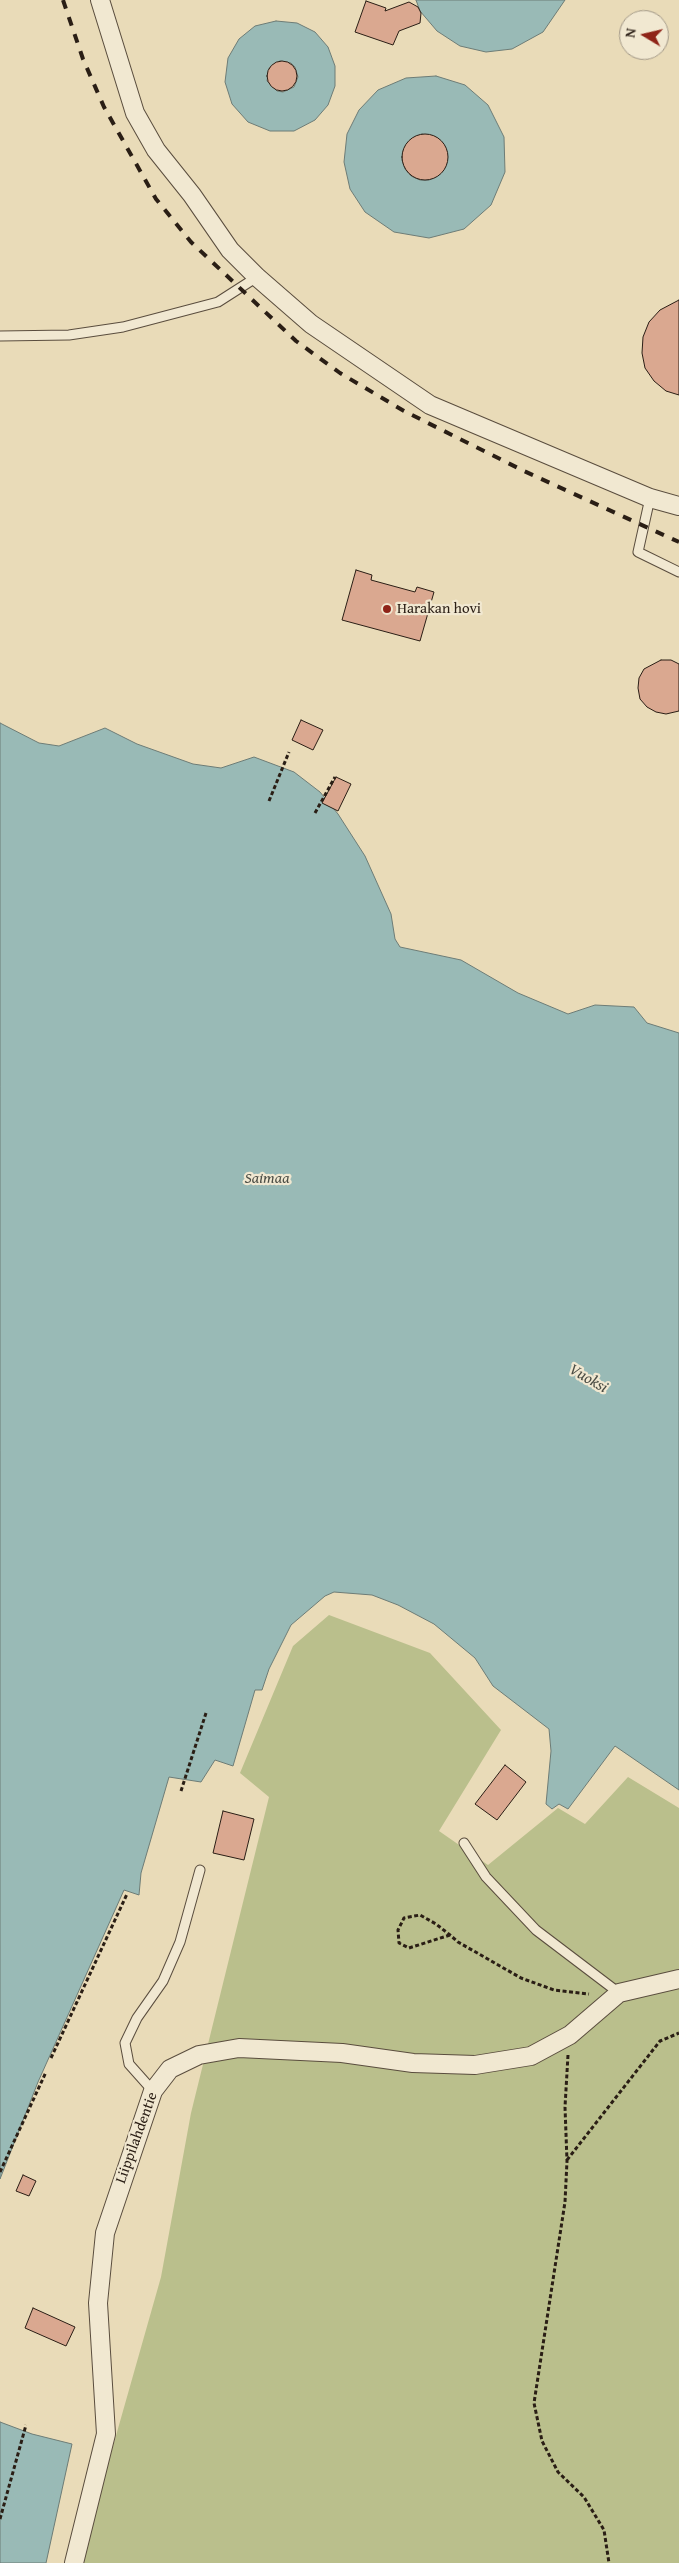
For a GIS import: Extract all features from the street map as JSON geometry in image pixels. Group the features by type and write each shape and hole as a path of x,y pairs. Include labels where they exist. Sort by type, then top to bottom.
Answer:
{"street":[{"path":"100,0 113,49 139,120 156,150 192,195 230,250 257,277 311,324 430,405 650,498 679,506"},
{"name":"Liippilahdentie","path":"74,2563 106,2434 98,2303 105,2233 126,2166 153,2091 170,2069 199,2055 239,2048 342,2053 413,2062 475,2065 531,2056 570,2035 619,1993 679,1979"}],"lane":[{"path":"0,336 69,336 123,327 218,302 257,277"},
{"path":"650,498 638,552 679,572"},
{"path":"464,1843 486,1876 536,1930 619,1993"},
{"path":"153,2091 129,2064 125,2043 137,2018 163,1981 180,1942 200,1870"}],"path":[{"path":"269,802 288,752"},
{"path":"315,813 335,777"},
{"path":"181,1791 206,1713"},
{"path":"51,2058 127,1894"},
{"path":"450,1935 409,1948 399,1942 398,1930 404,1918 420,1915 521,1978 554,1990 585,1995 619,1993"},
{"path":"567,2161 660,2040 679,2033"},
{"path":"570,2035 565,2107 567,2161 564,2211 534,2403 542,2441 558,2472 584,2497 604,2530 609,2563"},
{"path":"0,2172 46,2072"},
{"path":"0,2519 26,2425"}],"green space":[{"path":"329,1615 430,1653 501,1730 439,1831 488,1865 558,1808 585,1824 628,1777 679,1808 679,2563 83,2563 102,2485 161,2277 191,2113 269,1797 240,1773 293,1646"}],"water":[{"path":"416,0 565,0 543,32 512,49 486,52 460,46 437,31 420,11"},
{"path":"276,21 297,23 315,32 328,47 335,66 335,86 328,105 315,120 294,131 270,131 248,122 232,104 225,82 228,58 239,39 255,26","holes":["280,61 291,63 295,67 298,77 294,87 283,92 277,91 267,81 269,68"]},
{"path":"436,76 465,85 488,105 504,137 505,172 491,205 464,229 429,238 394,232 365,212 350,189 344,162 347,134 359,110 378,90 406,78","holes":["422,134 438,138 447,152 447,161 444,169 437,176 429,180 420,180 411,176 405,169 402,160 403,151 407,143"]},
{"name":"Saimaa","path":"0,723 39,743 59,746 105,728 137,744 193,764 221,768 254,757 294,772 320,792 338,814 365,856 391,914 395,939 400,947 461,960 518,993 568,1014 595,1005 634,1007 647,1023 679,1033 679,1790 615,1746 568,1809 559,1804 552,1809 546,1804 551,1751 549,1729 493,1686 475,1658 434,1624 398,1605 372,1595 334,1592 325,1596 291,1625 269,1669 262,1690 255,1690 233,1766 215,1760 201,1782 169,1777 141,1873 139,1895 124,1890 38,2082 0,2179"},
{"path":"0,2422 32,2434 72,2444 46,2563 0,2563"}],"building":[{"path":"366,1 386,8 385,11 409,2 418,7 421,13 420,23 399,31 393,45 355,32"},
{"path":"282,61 293,65 297,76 293,87 282,91 271,87 267,76 271,65"},
{"path":"425,134 438,138 444,144 448,157 444,170 438,176 425,180 412,176 406,170 402,157 406,144 412,138"},
{"path":"679,300 679,395 666,391 654,381 645,368 642,353 643,337 649,322 660,310"},
{"name":"Harakan hovi","path":"356,570 372,575 371,580 415,592 417,587 434,592 420,641 342,620"},
{"path":"661,660 671,660 679,664 679,711 666,714 656,712 647,707 640,699 638,688 639,678 644,669"},
{"path":"301,720 323,730 313,750 292,740"},
{"path":"336,777 351,784 338,811 322,803"},
{"path":"505,1765 526,1782 497,1820 475,1804"},
{"path":"223,1811 254,1819 244,1860 213,1853"},
{"path":"23,2175 36,2181 29,2196 16,2191"},
{"path":"33,2308 75,2327 66,2346 25,2328"}],"railway":[{"path":"63,0 83,59 104,107 156,199 191,242 296,341 340,373 404,411 524,471 679,542"}],"place":[{"name":"Harakan hovi","path":"387,609"}],"water label":[{"name":"Vuoksi","path":"588,1379"}]}
